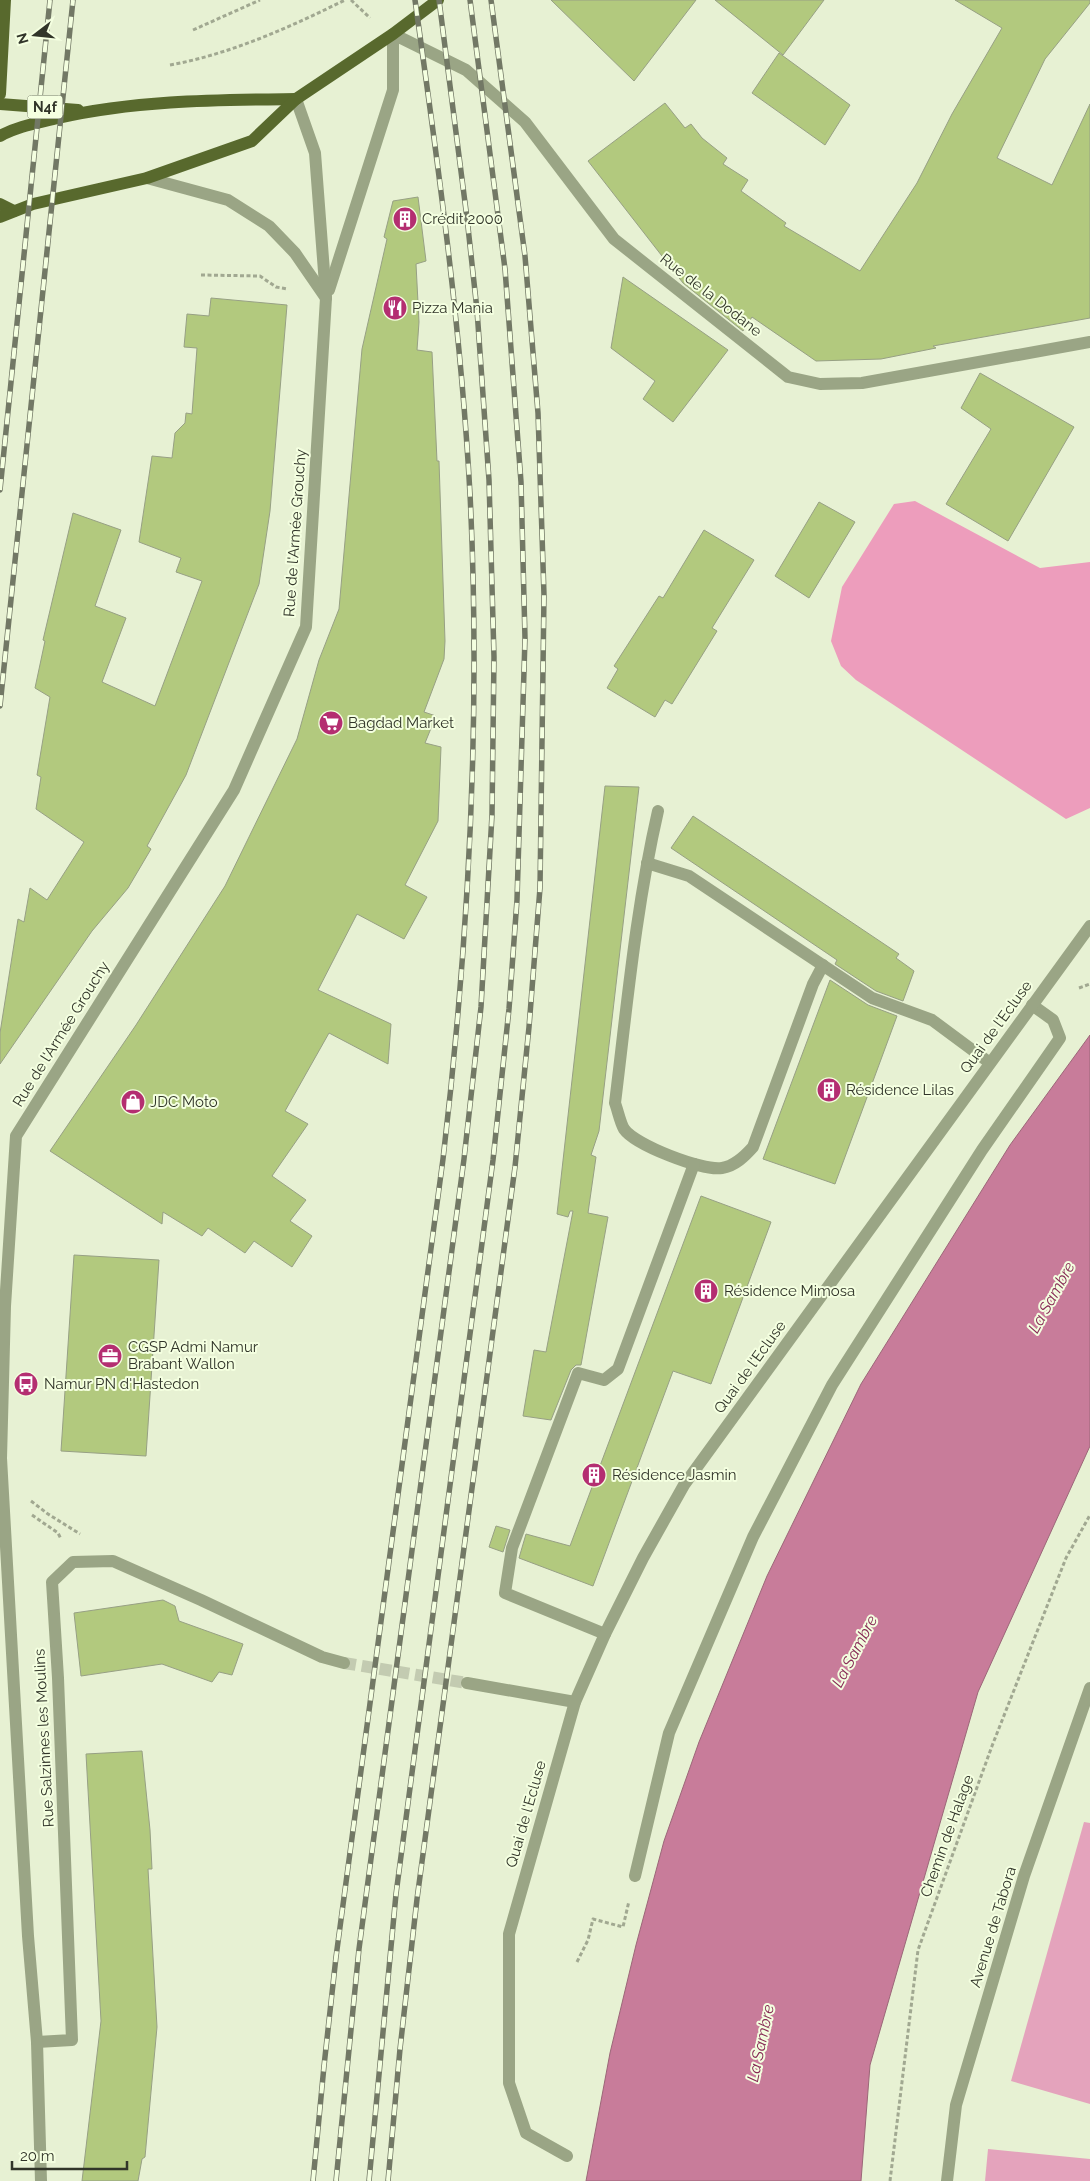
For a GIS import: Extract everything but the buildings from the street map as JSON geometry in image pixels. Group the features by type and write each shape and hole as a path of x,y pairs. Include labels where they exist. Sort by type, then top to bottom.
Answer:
{"main road":[{"path":"0,94 4,0"},
{"path":"0,217 33,204 147,178 252,141 296,99 393,34 438,0"},
{"path":"0,136 16,128 90,110 198,100 296,99"},
{"name":"N4f","path":"0,104 90,110"},
{"path":"0,204 14,211"}],"street":[{"name":"Rue de la Dodane","path":"393,34 466,70 525,122 614,239 788,377 820,384 862,383 1090,342"},
{"name":"Rue de l'Armée Grouchy","path":"326,298 393,90 393,34"},
{"name":"Rue de l'Armée Grouchy","path":"37,2042 28,1936 1,1458 5,1306 16,1136 234,790 306,627 326,298 315,153 296,99"},
{"path":"147,178 228,200 269,226 295,253 326,298"},
{"path":"658,811 639,909 616,1103 624,1129 644,1145 694,1164 721,1168 740,1161 754,1148 813,984 823,965"},
{"path":"647,863 689,876 872,998 932,1020 990,1062"},
{"name":"Quai de l'Ecluse","path":"567,2156 526,2133 509,2083 509,1934 575,1702 605,1634 643,1558 684,1485 1090,926"},
{"path":"634,1876 669,1733 753,1537 832,1385 982,1150 1060,1038 1053,1020 1032,1004"},
{"path":"605,1634 506,1593 512,1548 578,1372 604,1380 618,1369 694,1164"},
{"name":"Rue Salzinnes les Moulins","path":"37,2042 72,2040 58,1678 52,1582 72,1562 113,1561 322,1657 344,1663"},
{"path":"467,1683 575,1702"},
{"name":"Avenue de Tabora","path":"947,2181 959,2096 1024,1876 1090,1688"},
{"path":"37,2042 41,2181"}],"path":[{"path":"193,30 260,0"},
{"path":"170,65 194,60 291,27 345,0"},
{"path":"201,275 260,276 276,287 326,298"},
{"path":"4,1502 31,1501 48,1514 99,1545 113,1561"},
{"path":"30,1514 58,1533"},
{"name":"Chemin de Halage","path":"890,2181 918,1950 992,1746 1066,1558 1090,1516"},
{"path":"577,1962 588,1940 593,1919 623,1928 625,1919"}],"shaded area":[{"path":"915,501 1040,568 1090,562 1090,808 1066,819 856,680 841,666 831,641 842,587 894,504"},
{"path":"1084,1822 1090,1823 1090,2104 1011,2081"},
{"path":"988,2149 1090,2159 1090,2181 985,2181"}],"water":[{"name":"La Sambre","path":"1090,1035 1090,1446 978,1692 870,2065 861,2181 586,2181 610,2053 664,1841 699,1742 767,1576 861,1384 1010,1145"}],"tunnel":[{"path":"344,1663 467,1683"}],"railway":[{"path":"0,490 50,0"},
{"path":"0,706 73,0"},
{"path":"313,2181 336,1957 443,1159 460,993 470,826 474,660 473,577 466,432 448,246 415,0"},
{"path":"336,2181 359,1949 464,1159 481,1007 492,815 494,657 489,480 477,310 439,0"},
{"path":"369,2181 396,1894 493,1160 509,1009 517,900 525,638 521,482 505,269 470,0"},
{"path":"388,2181 400,2049 417,1899 515,1167 540,888 544,595 538,413 525,256 491,0"}],"place":[{"name":"Crédit 2000","path":"405,219"},
{"name":"Pizza Mania","path":"395,308"},
{"name":"Bagdad Market","path":"331,723"},
{"name":"Résidence Lilas","path":"829,1090"},
{"name":"JDC Moto","path":"133,1102"},
{"name":"Résidence Mimosa","path":"706,1291"},
{"name":"CGSP Admi Namur Brabant Wallon","path":"110,1356"},
{"name":"Namur PN d'Hastedon","path":"26,1384"},
{"name":"Résidence Jasmin","path":"594,1475"}]}
